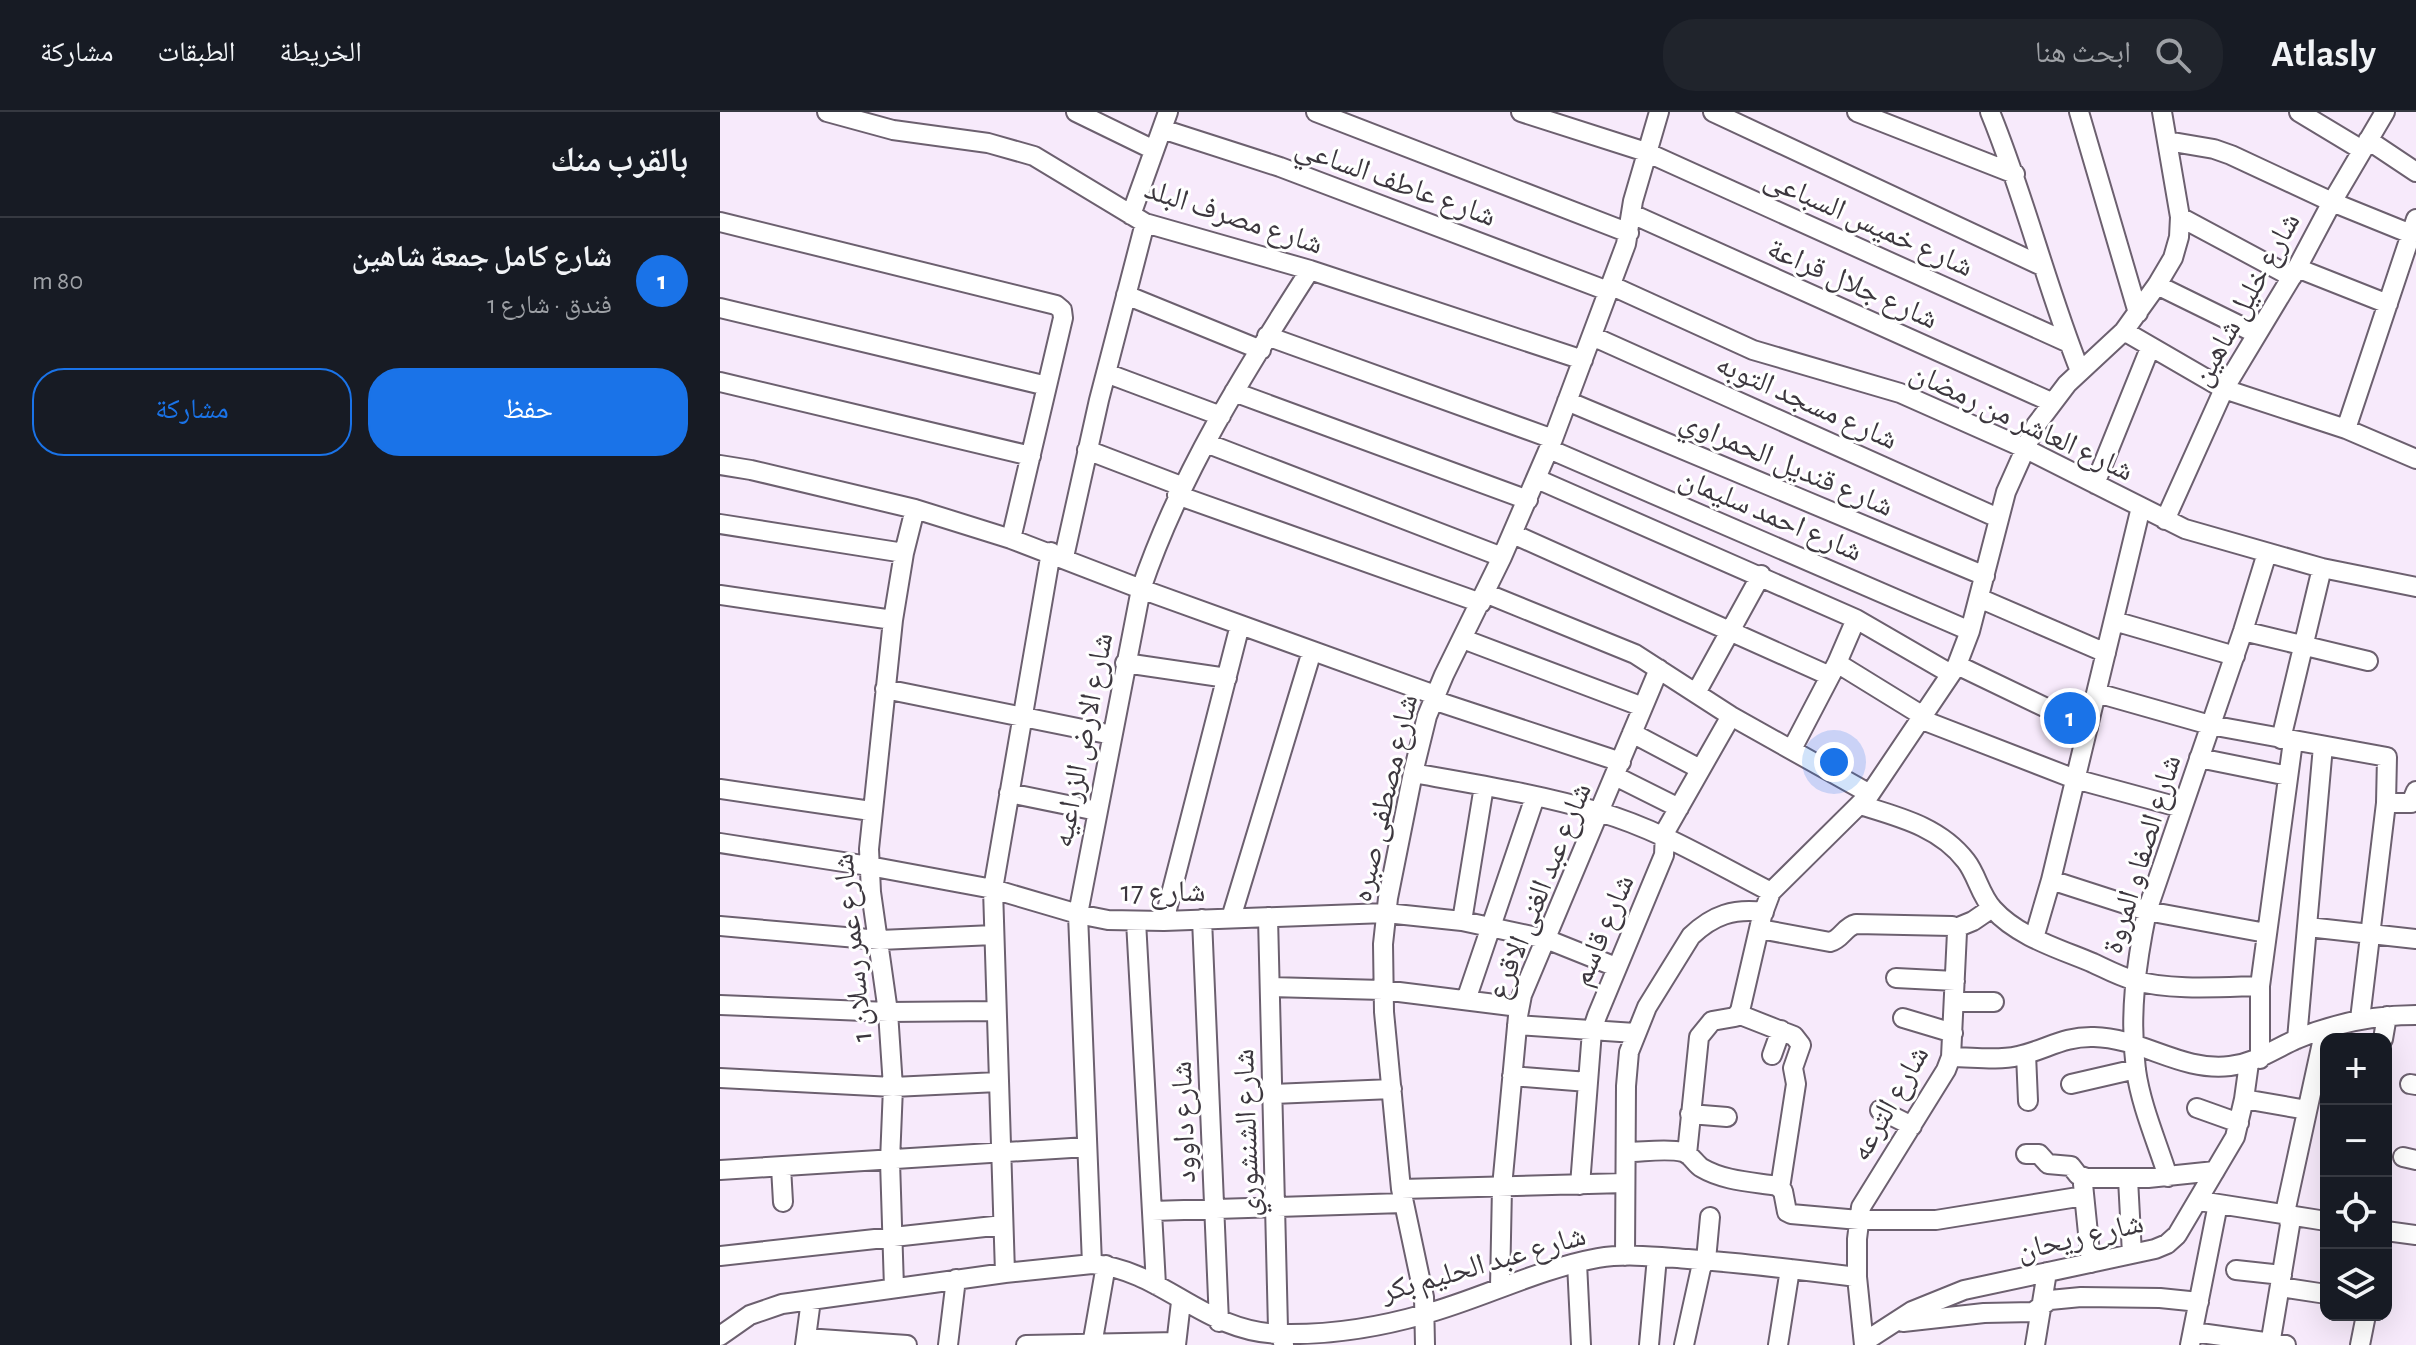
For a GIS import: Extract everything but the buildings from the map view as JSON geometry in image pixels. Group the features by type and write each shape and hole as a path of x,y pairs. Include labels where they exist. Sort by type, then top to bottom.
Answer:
{"street":[{"name":"شارع مصرف البلد","path":"827,112 893,130 988,143 1034,156 1138,219 1310,270 1583,360"},
{"path":"1076,112 1154,150"},
{"name":"شارع جلال قراعة","path":"1316,112 1630,224 2051,402"},
{"name":"شارع خميس السباعى","path":"1521,112 1646,152 2069,343"},
{"name":"شارع مصطفى صبره","path":"1425,1345 1426,1314 1402,1196 1383,990 1386,913 1413,773 1434,698 1513,534 1551,444 1630,224 1646,152 1659,112"},
{"path":"1713,112 2042,266"},
{"path":"1857,112 2015,174"},
{"path":"1990,112 2015,174 2042,266 2080,371"},
{"path":"2079,112 2138,313"},
{"path":"1687,1154 1699,1037 1712,1021 1738,1014 1771,892 1865,799 1954,670 1970,631 1998,518 2024,448 2051,402 2124,331 2138,313 2178,247 2180,217 2162,112"},
{"path":"2299,112 2416,172"},
{"name":"شارع خليل شاهين","path":"2165,520 2224,389 2385,112"},
{"path":"1005,1273 993,889 1022,716 1057,554 1126,295 1138,219 1154,150 1165,120"},
{"name":"شارع عاطف الساعي","path":"1165,120 1280,167 1609,288"},
{"path":"2167,141 2214,149 2332,202 2414,226 2346,429"},
{"path":"2180,217 2294,272 2388,304"},
{"path":"720,222 1056,305 1062,310 1063,318 1011,539"},
{"name":"شارع الارض الزراعيه","path":"1092,1344 1099,1265 1087,1147 1078,914 1125,663 1141,589 1156,543 1179,490 1234,392 1310,270"},
{"path":"2157,285 2257,334"},
{"name":"شارع العاشر من رمضان","path":"1609,288 1753,350 1900,393 2024,448 2165,520 2204,535 2322,568 2416,587"},
{"name":"شارع احمد سليمان","path":"1126,295 1551,444 1970,631"},
{"path":"720,308 1047,386"},
{"path":"2124,331 2224,389 2346,429 2416,459"},
{"name":"شارع مسجد التوبه","path":"1592,336 1998,518"},
{"path":"2095,484 2150,348"},
{"path":"1106,373 1221,416"},
{"path":"720,382 1031,456"},
{"path":"1234,392 1528,500"},
{"name":"شارع قنديل الحمراوي","path":"1567,401 1985,576"},
{"path":"1206,443 1502,557"},
{"path":"1087,450 1179,490 1635,654 1731,716 1792,749 1865,799 1929,829 1948,842 1967,862 1992,908 2006,921 2034,938 2134,980 2191,986 2260,986"},
{"path":"720,465 915,509 1057,554 1141,589 1618,769 1679,808"},
{"path":"1537,479 1761,575 1856,619 1954,670 2088,728"},
{"path":"2034,938 2051,880 2141,507"},
{"name":"شارع عمر رسلان 1","path":"894,1288 890,1161 893,1087 888,1012 869,866 871,811 893,620 915,509"},
{"path":"720,524 904,553"},
{"path":"1513,534 1731,631 1834,669 1922,718 2075,779 2182,808"},
{"name":"شارع الصفا و المروة","path":"2168,1177 2136,1069 2134,980 2147,911 2267,553"},
{"name":"شارع ريحان","path":"1864,1344 1912,1311 1948,1295 2155,1249 2172,1240 2229,1150 2255,1061 2266,933 2288,776 2287,740 2303,646 2322,568"},
{"path":"1696,693 1761,575"},
{"path":"720,595 893,620"},
{"path":"1979,598 2106,653"},
{"path":"1792,749 1856,619"},
{"path":"2114,621 2235,656"},
{"path":"1164,921 1240,625"},
{"path":"2243,631 2368,661"},
{"path":"1463,639 1643,707"},
{"path":"1231,918 1312,651"},
{"path":"1125,663 1227,678"},
{"name":"شارع عبد الغنى الاقرع","path":"1500,1287 1502,1187 1518,1016 1546,939 1659,669"},
{"path":"885,689 1112,735"},
{"path":"2097,693 2210,725 2387,757 2386,803 2360,1019"},
{"name":"شارع قاسم","path":"1580,1185 1592,1031 1664,855 1663,837 1731,716"},
{"path":"1632,733 1700,769"},
{"path":"2297,1039 2323,746"},
{"path":"2199,758 2288,776"},
{"path":"1413,773 1601,812 1663,837 1771,892"},
{"path":"1462,921 1484,786"},
{"path":"720,789 871,811"},
{"path":"2386,803 2411,803 2416,792"},
{"path":"1009,793 1097,811"},
{"path":"1466,1000 1535,797"},
{"name":"شارع 17","path":"720,843 993,889 1078,914 1136,921 1386,913 1492,925 1546,939 1616,967"},
{"path":"2051,880 2147,911 2266,933"},
{"path":"1625,1256 1627,1069 1635,1033 1647,1007 1691,936 1703,925 1732,912 1830,942 1856,924 1956,928 1992,908"},
{"name":"شارع الشنشوري","path":"1268,917 1281,1340"},
{"name":"شارع داوود","path":"1202,919 1219,1322"},
{"path":"1136,921 1156,1285"},
{"path":"720,926 880,940 994,935"},
{"path":"2308,927 2416,939"},
{"name":"شارع الترعه","path":"1859,1220 1861,1207 1946,1070 1951,1057 1956,928"},
{"path":"1896,978 1955,981"},
{"path":"1270,987 1383,990 1466,1000 1518,1016 1592,1031 1635,1033"},
{"path":"1955,1002 1994,1002"},
{"path":"720,1005 888,1012 996,1011"},
{"path":"1738,1014 1781,1030 1797,1038 1801,1045 1793,1068 1796,1084 1780,1188 1787,1212 1791,1214 1859,1220 1936,1220 2128,1179 2215,1171"},
{"path":"1951,1057 2004,1058 2073,1038 2114,1039 2169,1058 2203,1066 2226,1067 2255,1061 2297,1039 2360,1019 2416,1015"},
{"path":"2384,1033 2387,1016"},
{"path":"1903,1018 1953,1033"},
{"path":"2218,1204 2192,1338 2275,1344 2290,1225 2286,1208 2325,1029"},
{"path":"1772,1055 1781,1030"},
{"path":"2026,1054 2028,1101"},
{"path":"2071,1084 2136,1069"},
{"path":"1512,1076 1588,1082"},
{"path":"720,1078 893,1087 998,1082"},
{"path":"1273,1094 1392,1089"},
{"path":"2244,1099 2307,1110"},
{"path":"2197,1108 2239,1123"},
{"path":"1880,1110 1912,1126"},
{"path":"1690,1114 1727,1117"},
{"path":"720,1170 1087,1147"},
{"path":"1626,1152 1687,1154 1709,1171 1780,1188"},
{"path":"2026,1154 2039,1154 2048,1164 2071,1166 2083,1187 2091,1263"},
{"path":"781,1167 783,1202"},
{"path":"2128,1179 2132,1254"},
{"path":"1152,1211 1276,1207 1502,1187 1625,1183"},
{"path":"2198,1200 2320,1220"},
{"path":"1684,1345 1701,1268 1706,1260 1710,1217"},
{"path":"1859,1220 1857,1277 1864,1344"},
{"path":"720,1256 1003,1225"},
{"path":"2392,1232 2416,1235"},
{"name":"شارع عبد الحليم بكر","path":"720,1336 734,1324 763,1309 811,1300 1005,1273 1099,1265 1139,1275 1219,1322 1281,1340 1426,1314 1577,1263 1625,1256 1706,1260 1857,1277"},
{"path":"1649,1345 1657,1257"},
{"path":"1577,1263 1581,1345"},
{"path":"1778,1345 1790,1269"},
{"path":"2236,1270 2320,1292"},
{"path":"2035,1345 2047,1272"},
{"path":"948,1345 956,1279"},
{"path":"1892,1324 1984,1313 2033,1312 2050,1300 2081,1297 2147,1297 2199,1302"},
{"path":"811,1300 805,1342 907,1345"},
{"path":"1026,1345 1176,1344 1181,1302"},
{"path":"2360,1345 2365,1321"}],"place":[{"name":"شارع كامل جمعة شاهين","path":"2070,718"}]}
